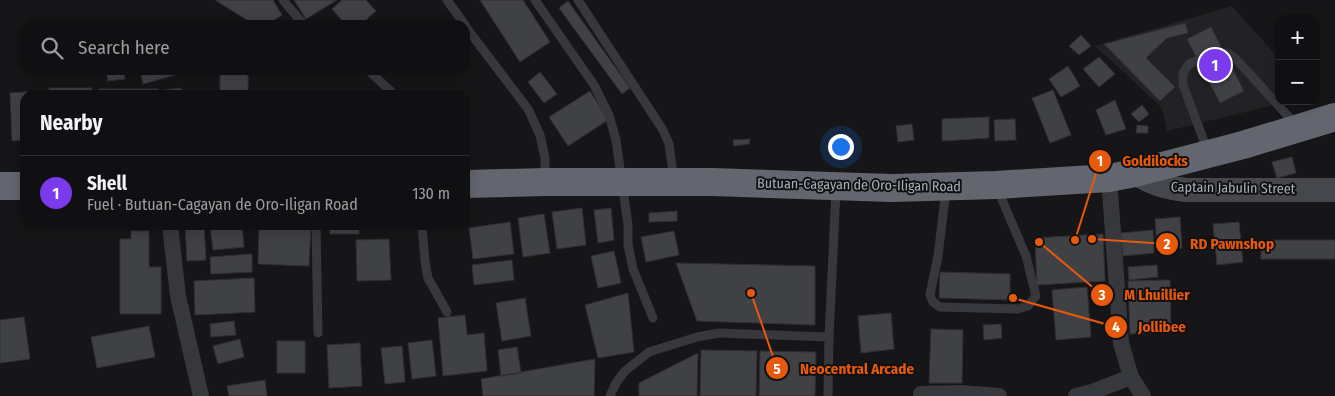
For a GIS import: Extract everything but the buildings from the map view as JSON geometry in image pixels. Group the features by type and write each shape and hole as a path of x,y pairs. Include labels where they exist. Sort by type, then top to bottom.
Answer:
{"highway":[{"name":"Butuan-Cagayan de Oro-Iligan Road","path":"472,181 712,182 836,187 996,185 1122,175 1208,154 1335,117"},
{"path":"0,186 20,186"}],"street":[{"name":"Captain Jabulin Street","path":"1122,175 1165,187 1186,190 1335,190"},
{"path":"1122,175 1121,343 1131,377 1143,396"},
{"path":"171,230 178,296 201,396"},
{"path":"1076,396 1131,377"},
{"path":"921,394 961,393 999,396"}],"lane":[{"path":"283,0 300,20"},
{"path":"447,0 461,20"},
{"path":"535,0 594,85 609,115 616,140 628,225 628,245 633,269 653,318"},
{"path":"578,0 663,130 669,144 674,183"},
{"path":"470,32 528,109 540,135 545,158 545,182"},
{"path":"1208,154 1183,85 1183,73 1189,64 1218,52 1229,54 1237,60 1300,128"},
{"path":"373,75 390,90"},
{"path":"946,187 938,256 930,295 933,302 940,307 1018,309 1028,306 1036,296 1026,256 996,185"},
{"path":"828,396 836,187"},
{"path":"316,230 318,333"},
{"path":"422,230 428,278 447,312"},
{"path":"610,396 625,370 649,352 697,337 719,333 829,337"}],"shaded area":[{"path":"1232,6 1275,54 1275,105 1167,131 1162,108 1095,46"}],"place":[{"name":"Shell","path":"1215,65"},
{"name":"RD Pawnshop","path":"1092,239"},
{"name":"Goldilocks","path":"1075,240"},
{"name":"M Lhuillier","path":"1039,242"},
{"name":"Neocentral Arcade","path":"751,293"},
{"name":"Jollibee","path":"1013,298"}]}
